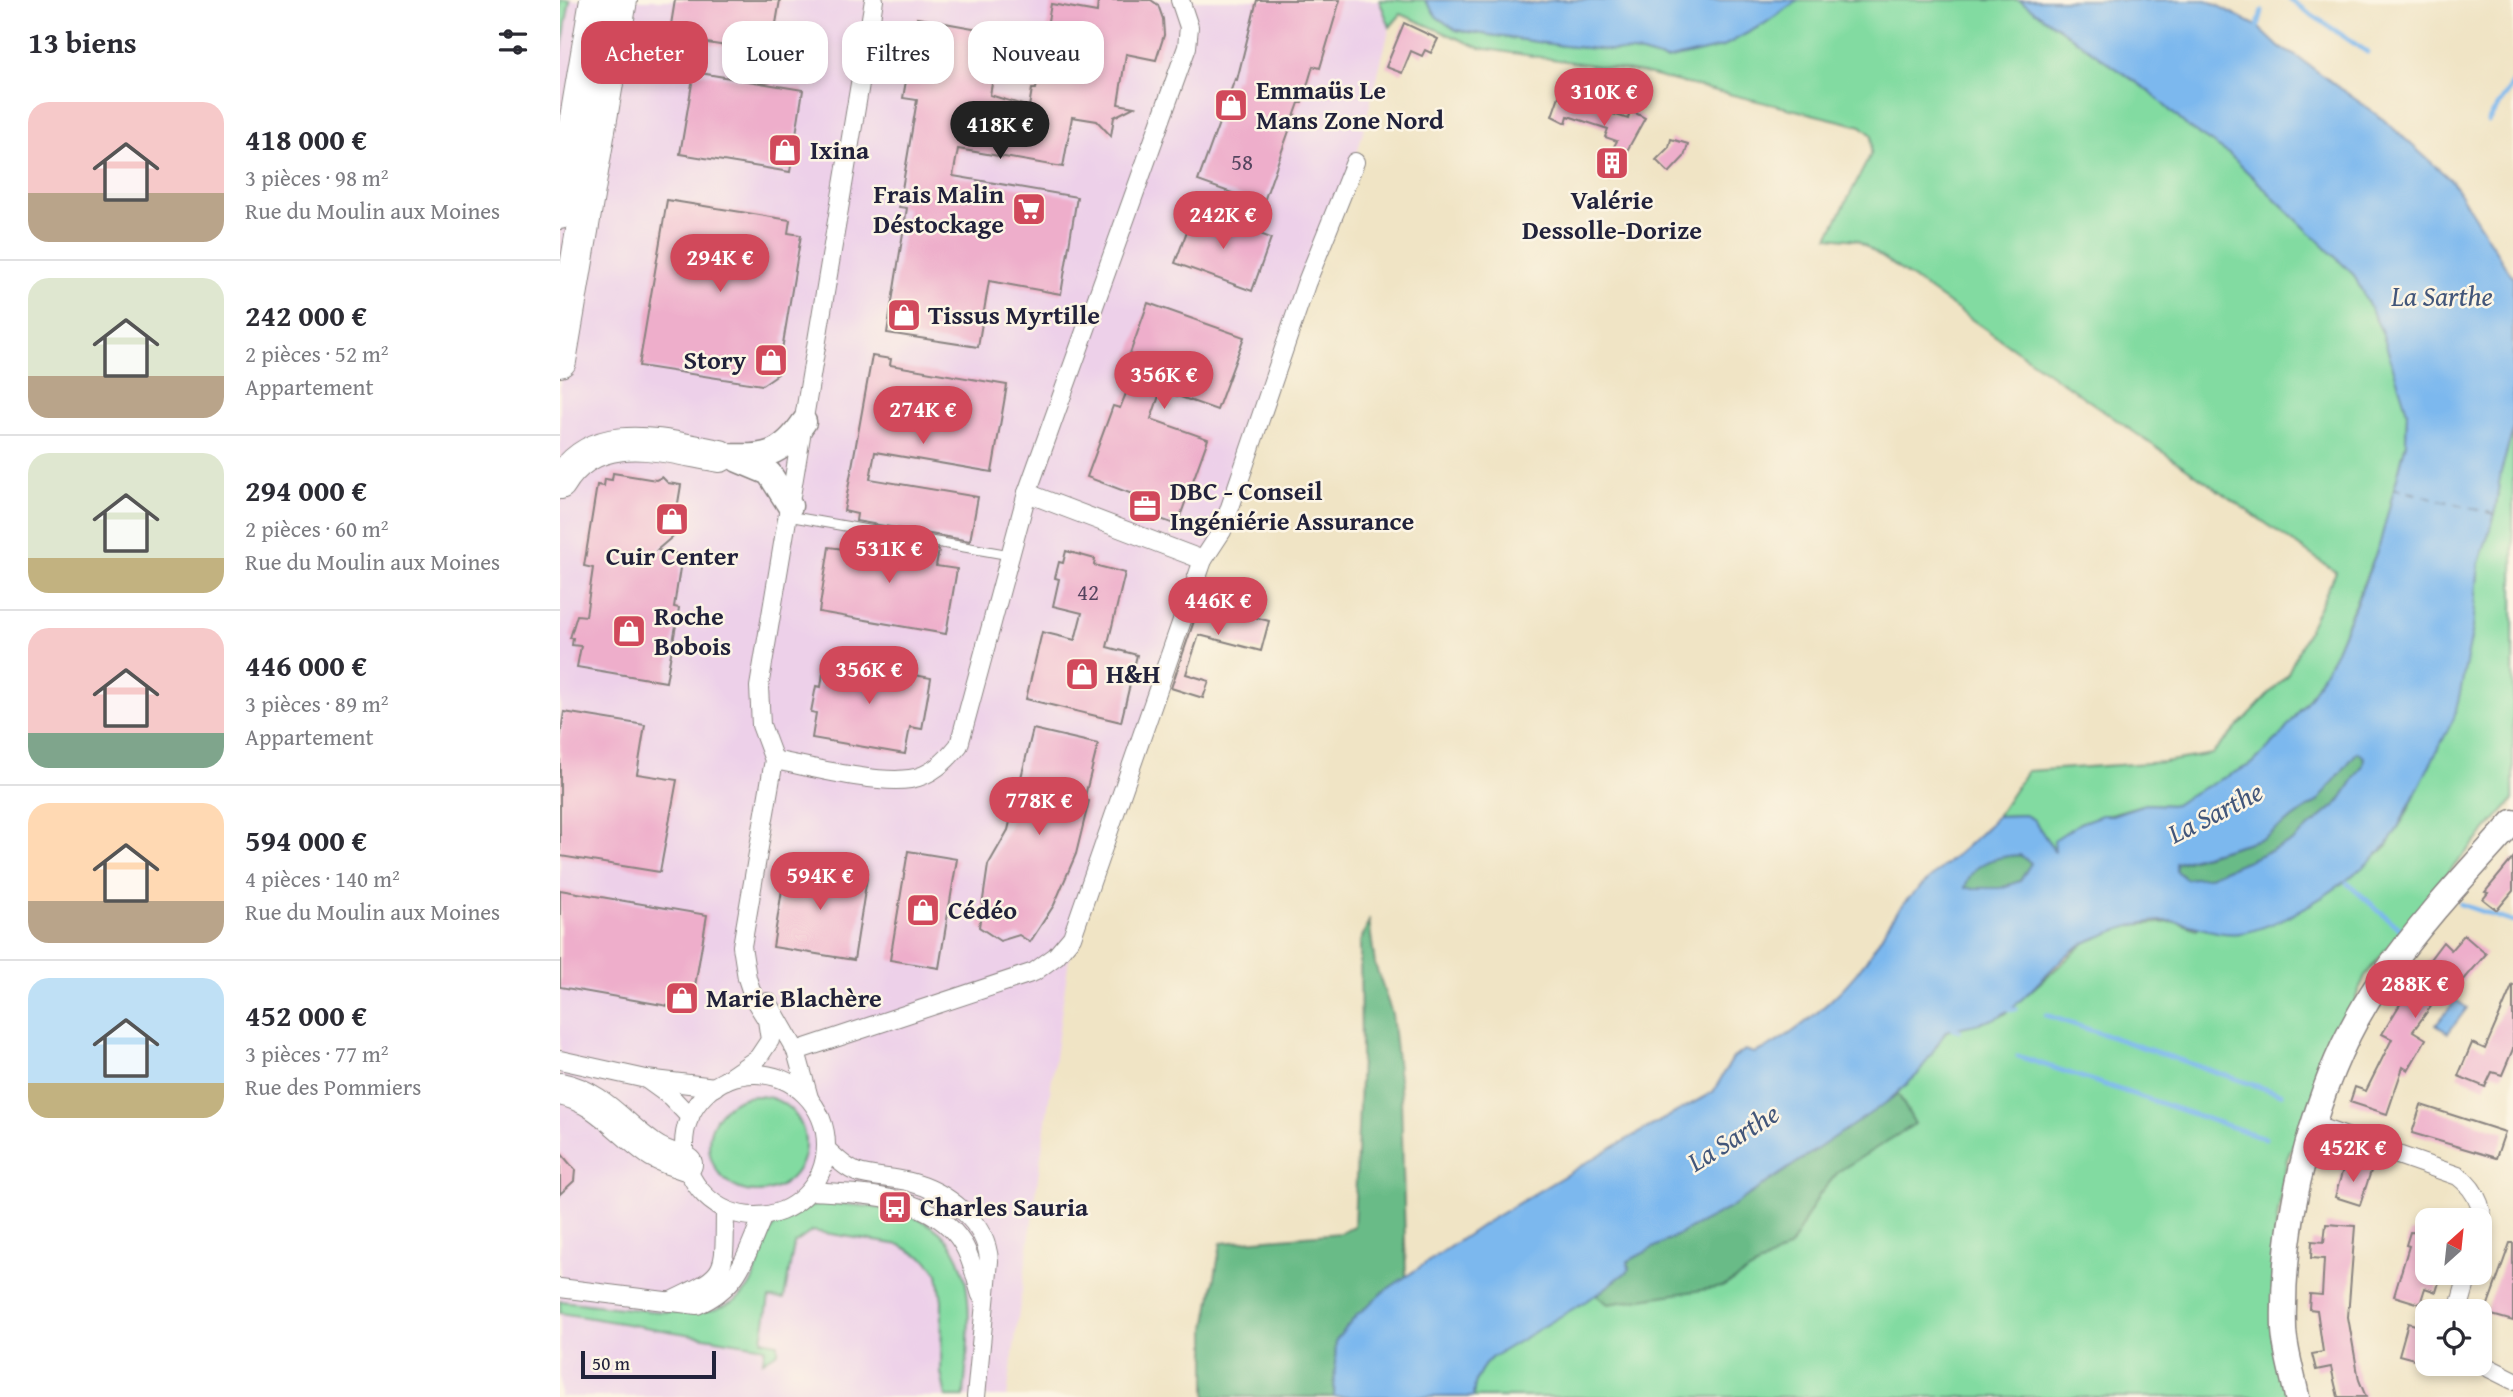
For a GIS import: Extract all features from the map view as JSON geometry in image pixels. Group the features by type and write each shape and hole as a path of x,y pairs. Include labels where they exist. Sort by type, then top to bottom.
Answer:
{"highway":[{"path":"560,140 571,68 596,0"},
{"path":"560,213 596,0"},
{"path":"560,361 603,101 623,0"},
{"path":"560,483 584,456 619,442 720,456"},
{"path":"560,1089 577,1093 599,1104 652,1150 686,1164"}],"street":[{"path":"560,1060 646,1079 720,1084 748,1074 770,1076 792,1084 809,1098 821,1116 826,1149 820,1177 810,1191 786,1210 763,1216 744,1216 725,1210 708,1199 695,1183 686,1164 684,1145 690,1117 705,1095 720,1084 758,1058 770,1043 767,1020 754,999 747,978 742,946 774,760 758,706 874,0"},
{"path":"774,760 883,778 911,779 933,771 946,761 959,745 1027,493 1187,47 1189,27 1180,0"},
{"path":"796,1051 1034,972 1056,956 1073,937 1203,561 1222,531 1302,297 1356,162"},
{"path":"720,456 759,457 772,453 790,442 804,422"},
{"path":"720,456 753,464 769,472 789,511"},
{"path":"1027,493 1203,561"},
{"path":"2297,1397 2284,1331 2288,1236 2315,1126 2345,1043 2381,980 2449,892 2513,822"},
{"path":"747,978 770,1004 796,1051 809,1098"},
{"path":"646,1079 671,1097 690,1117"},
{"path":"2315,1126 2458,1176 2467,1183 2480,1208"},
{"path":"826,1149 855,1171 927,1187 967,1215 988,1251 976,1397"},
{"path":"810,1191 893,1200 932,1213 950,1227 962,1243 983,1301"},
{"path":"669,1302 694,1290 720,1270 724,1261 725,1210"},
{"path":"560,1288 697,1305 731,1285 763,1216"},
{"path":"2492,1373 2513,1380"}],"lane":[{"path":"789,511 1010,555"}],"shaded area":[{"path":"560,0 1379,0 1390,27 1355,162 1072,937 1007,1397 560,1397"}],"green space":[{"path":"560,0 570,0 560,59"},
{"path":"1379,0 1425,0 1437,17 1456,30 1564,46 1642,53 1666,60 1722,47 1764,24 1798,0 2019,0 2150,92 2188,127 2229,154 2354,275 2382,332 2407,411 2406,443 2380,543 2334,655 2310,697 2282,734 2252,764 2193,793 2175,805 2145,804 2080,823 2070,831 2055,852 2034,820 2025,815 1997,816 2027,771 2164,762 2212,754 2287,675 2336,572 1857,240 1828,237 1871,154 1872,135 1861,126 1642,73 1480,48 1401,14 1390,27"},
{"path":"2513,430 2513,800 2438,884 2365,976 2287,1159 2272,1251 2287,1397 1473,1397 1478,1376 1491,1358 1887,1102 1919,1073 1945,1031 2005,1014 2086,942 2129,925 2177,922 2196,929 2371,860 2385,848 2406,815 2456,704 2473,628 2479,563 2495,514 2500,475"},
{"path":"2357,752 2364,757 2363,765 2339,802 2292,842 2207,877 2186,879 2176,871 2176,864 2263,838 2318,801"},
{"path":"2020,855 2031,863 2020,881 2001,888 1964,888 1967,879 1979,866 1994,859"},
{"path":"1369,921 1375,964 1392,1014 1401,1098 1406,1277 1383,1292 1336,1340 1334,1397 1206,1397 1206,1328 1221,1243 1340,1233 1354,1226 1361,1057 1360,942"},
{"path":"1898,1094 1915,1124 1839,1171 1819,1195 1790,1247 1722,1287 1608,1304 1596,1295 1629,1270 1628,1261 1728,1209"},
{"path":"757,1096 775,1100 791,1110 801,1126 805,1144 801,1162 791,1178 775,1188 757,1192 739,1188 723,1178 713,1162 709,1144 713,1126 723,1110 739,1100"},
{"path":"824,1203 858,1205 903,1213 937,1230 953,1248 963,1270 968,1294 964,1397 946,1397 941,1373 942,1301 938,1274 927,1260 900,1245 812,1231 794,1244 784,1299 769,1298 762,1340 778,1343 778,1352 763,1361 765,1347 560,1313 560,1301 684,1312 702,1312 732,1303 750,1286 766,1241 776,1223 795,1212"}],"water":[{"path":"1425,0 1511,0 1531,4 1554,0 1798,0 1764,24 1722,47 1666,60 1642,53 1564,46 1456,30 1437,17"},
{"name":"La Sarthe","path":"2019,0 2207,0 2257,26 2280,48 2296,56 2384,120 2452,181 2513,278 2513,430 2500,475 2495,514 2479,563 2473,628 2460,693 2454,718 2394,835 2382,850 2346,881 2302,909 2259,928 2240,933 2224,933 2178,922 2156,921 2122,929 2079,946 2057,963 2027,995 2000,1016 1946,1031 1919,1073 1887,1102 1728,1209 1628,1261 1629,1270 1596,1295 1491,1358 1478,1376 1473,1397 1334,1397 1336,1340 1356,1316 1383,1292 1485,1223 1611,1148 1713,1092 1733,1058 1745,1050 1754,1053 1800,1027 1855,974 1907,900 1997,816 2025,815 2034,820 2055,852 2054,840 2080,823 2145,804 2175,805 2193,793 2252,764 2282,734 2310,697 2334,655 2380,543 2406,443 2407,411 2382,332 2354,275 2229,154 2188,127 2150,92","holes":["2357,752 2364,757 2363,765 2339,802 2292,842 2207,877 2186,879 2176,871 2176,863 2263,838 2318,801","2020,855 2031,863 2020,881 2001,888 1965,888 1968,879 1979,866 1994,859"]},
{"path":"2456,1000 2467,1008 2448,1033 2436,1025"}],"building":[{"path":"675,0 780,0 776,21 722,21 722,45 708,43 708,21 672,21"},
{"path":"1098,0 1151,0 1158,5 1163,19 1164,35 1156,60 1126,54 1118,104 1134,107 1114,117 1111,136 1097,121 1072,117 1063,167 958,149 953,176 1077,197 1061,294 989,281 978,347 887,333 907,208 899,207 917,100 903,98 905,84 954,84 954,25 968,27 968,84 992,84 990,95 1029,107 1032,89 1036,89 1037,84 1104,84 1104,21 1048,21 1051,4 1097,12"},
{"path":"1257,0 1340,0 1320,68 1313,66 1302,103 1299,103 1263,204 1198,181 1235,79 1237,80"},
{"path":"1404,23 1438,39 1431,53 1425,50 1422,56 1411,51 1402,73 1386,67"},
{"path":"708,74 722,77 722,84 767,84 803,90 790,172 680,154 692,84 708,84"},
{"path":"1559,96 1628,119 1630,110 1645,118 1612,178 1600,171 1617,141 1605,137 1608,129 1568,116 1566,123 1552,116"},
{"path":"1671,139 1688,144 1684,157 1669,173 1656,160 1669,147"},
{"path":"667,200 790,220 788,233 801,235 778,374 762,385 639,366"},
{"path":"1195,210 1271,238 1252,291 1175,263"},
{"path":"1148,303 1244,337 1217,410 1161,390 1151,419 1208,439 1177,525 1130,508 1135,495 1087,477 1113,406 1120,408 1132,379 1122,376"},
{"path":"872,356 891,359 890,365 1007,385 992,472 875,452 870,479 978,497 970,541 856,521 857,514 844,511"},
{"path":"613,473 656,480 662,477 668,483 681,485 678,503 682,509 676,513 675,526 678,532 657,550 682,555 674,607 679,608 666,682 577,667 581,646 572,645 573,638 570,638 577,615 586,616 593,568 584,566 597,485 604,486 605,479 612,480"},
{"path":"854,535 939,550 936,566 957,569 946,634 819,612 829,547 851,550"},
{"path":"1066,551 1095,559 1094,565 1125,573 1107,647 1137,655 1121,722 1026,699 1042,632 1075,640 1082,613 1053,606 1059,579 1055,578 1059,562 1063,563"},
{"path":"1204,592 1234,603 1232,611 1269,621 1261,651 1199,635 1186,674 1209,681 1203,698 1171,688"},
{"path":"825,659 931,678 922,729 910,727 905,754 812,738 816,713 811,712 816,686 821,687"},
{"path":"564,712 645,725 637,774 677,780 660,872 560,856 560,738"},
{"path":"1033,729 1098,744 1084,800 1089,801 1076,854 1054,905 1030,942 1019,935 1000,941 979,927 988,865 1008,830"},
{"name":"Cédéo","path":"908,851 957,859 939,968 890,960"},
{"path":"2513,858 2513,891 2497,910 2483,899 2488,893 2485,892"},
{"path":"828,861 837,873 867,878 854,960 773,947 786,864 817,870"},
{"path":"560,890 707,915 691,1010 560,987"},
{"path":"2464,935 2486,954 2462,982 2454,975 2413,1031 2426,1039 2408,1070 2403,1067 2387,1114 2350,1102 2355,1087 2366,1091 2392,1039 2382,1034 2402,1001 2400,999 2443,942 2451,950"},
{"path":"2513,984 2513,1049 2502,1075 2492,1072 2485,1087 2458,1076 2472,1043 2485,1049"},
{"path":"2421,1105 2505,1132 2496,1158 2412,1133"},
{"path":"560,1152 575,1170 574,1181 560,1194"},
{"path":"2345,1162 2371,1171 2360,1205 2335,1197"},
{"path":"2326,1224 2355,1226 2348,1317 2359,1380 2366,1397 2338,1397 2331,1367 2316,1370 2312,1354 2323,1352 2317,1310 2309,1309 2310,1294 2322,1295 2324,1259 2311,1258 2312,1241 2324,1242"},
{"path":"2410,1232 2415,1232 2415,1285 2438,1285 2436,1292 2425,1288 2422,1299 2415,1299 2415,1302 2394,1296 2409,1246 2406,1245"},
{"path":"2510,1243 2513,1243 2513,1321 2492,1315 2490,1299"},
{"path":"2408,1323 2415,1325 2415,1359 2399,1355"}],"waterway":[{"path":"2290,0 2367,52"},
{"path":"2258,26 2262,11"},
{"path":"2488,121 2513,84"},
{"path":"2347,883 2399,928"},
{"path":"2460,904 2513,922"},
{"path":"2010,1009 2016,1009"},
{"path":"2046,1015 2281,1094"},
{"path":"1953,1028 1959,1030"},
{"path":"2018,1056 2265,1138"}],"ferry route":[{"path":"2393,488 2495,514"}],"place":[{"name":"Emmaüs Le Mans Zone Nord","path":"1231,105"},
{"name":"Ixina","path":"785,150"},
{"name":"Valérie Dessolle-Dorize","path":"1612,163"},
{"name":"Frais Malin Déstockage","path":"1029,209"},
{"name":"Tissus Myrtille","path":"904,315"},
{"name":"Story","path":"771,360"},
{"name":"DBC - Conseil Ingéniérie Assurance","path":"1145,506"},
{"name":"Cuir Center","path":"672,519"},
{"name":"Roche Bobois","path":"629,631"},
{"name":"H&H","path":"1082,674"},
{"name":"Cédéo","path":"923,910"},
{"name":"Marie Blachère","path":"682,998"},
{"name":"Charles Sauria","path":"895,1207"}]}
